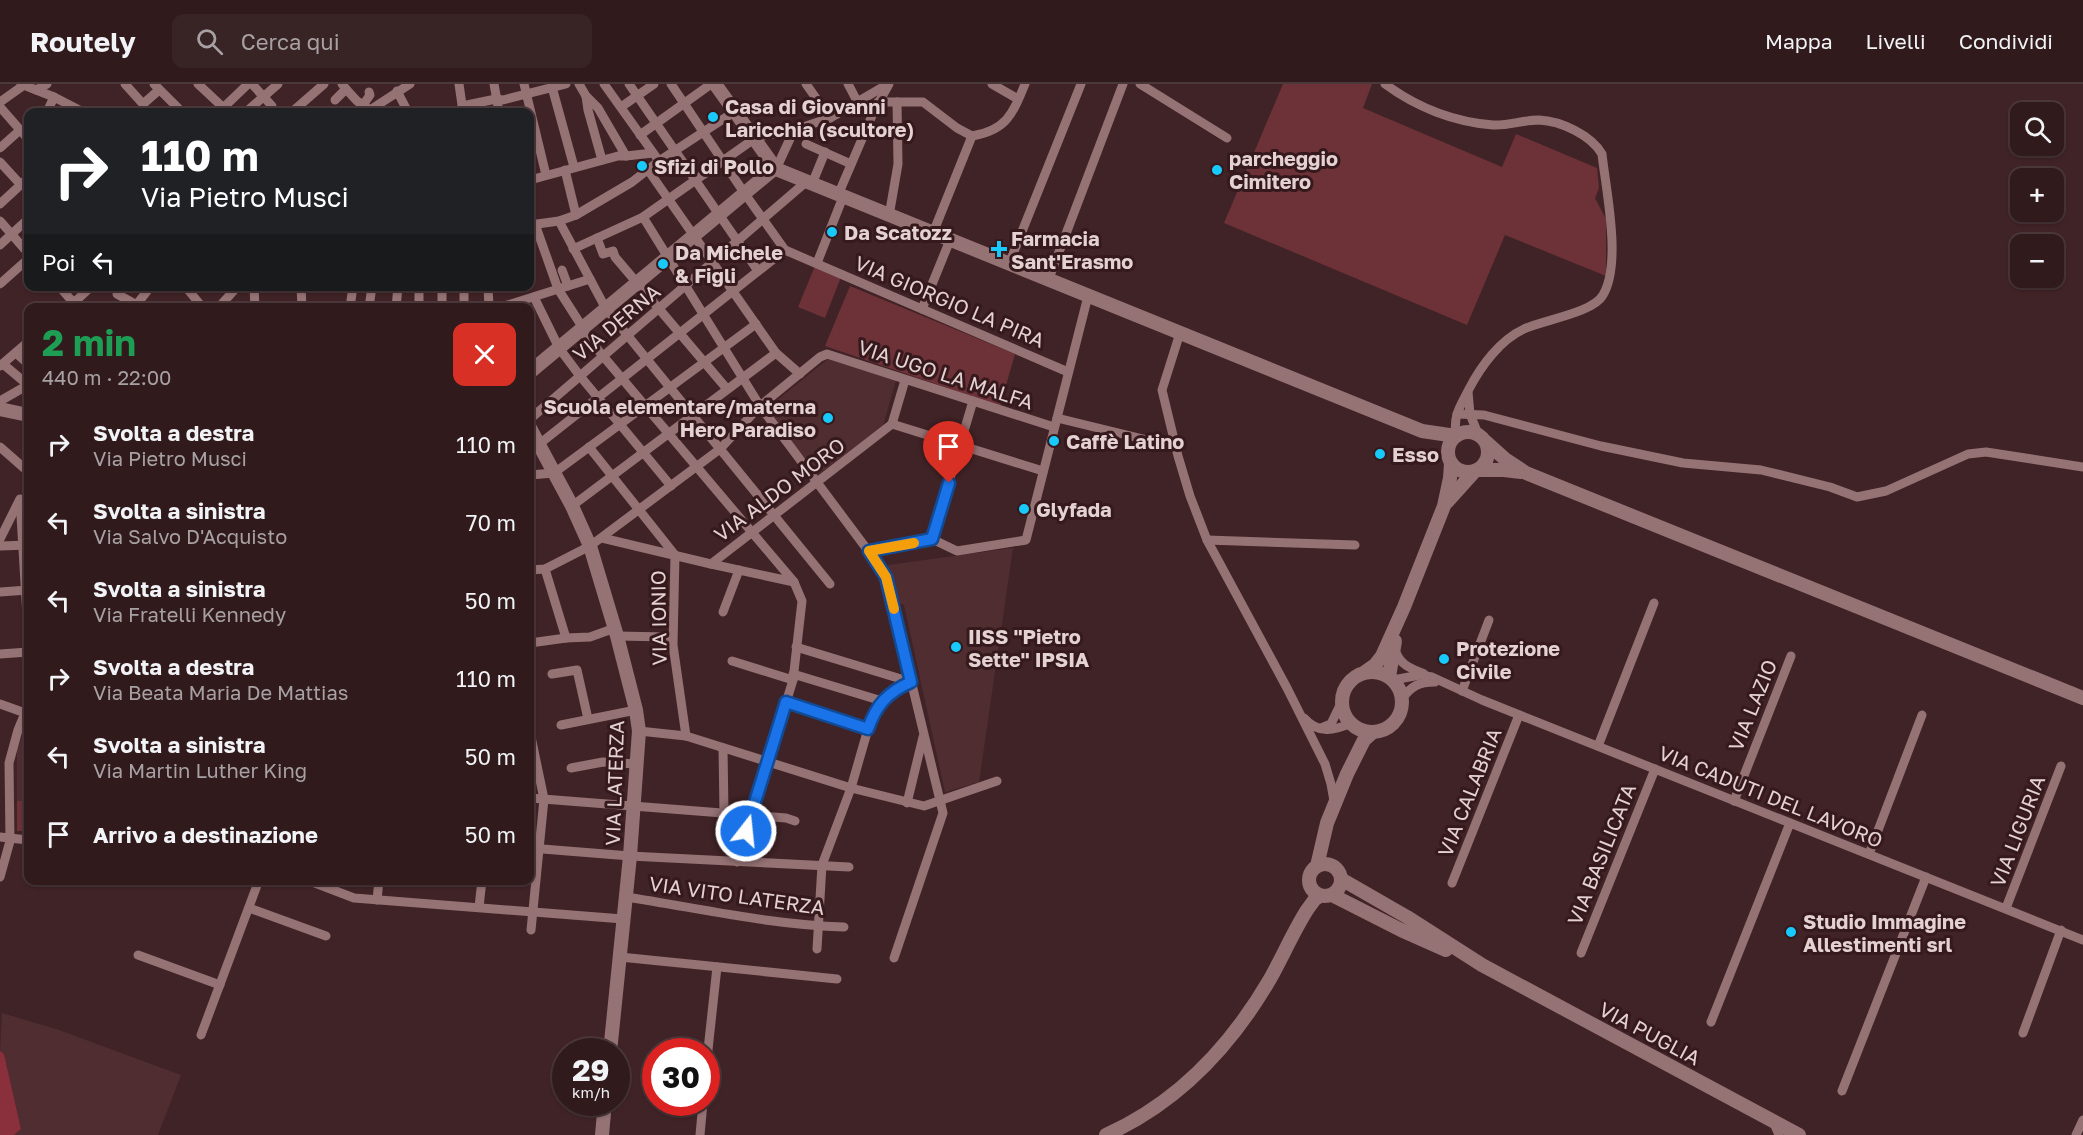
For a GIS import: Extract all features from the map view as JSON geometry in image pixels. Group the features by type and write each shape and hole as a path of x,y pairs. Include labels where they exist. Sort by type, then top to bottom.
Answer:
{"main road":[{"path":"713,84 775,169 1422,431 1456,436 1468,432 1482,438 1505,459 1526,473 2083,698"},
{"path":"534,369 775,169"},
{"path":"0,409 24,414"},
{"path":"1422,431 1458,470 1504,470 1526,473"},
{"name":"VIA LATERZA","path":"534,436 572,506 590,546 616,632 639,730 630,856 611,1038"},
{"path":"1373,732 1353,725 1344,713 1342,701 1348,684 1375,665 1382,656 1404,607 1444,506 1450,478 1448,447 1456,436"},
{"path":"1444,506 1475,471 1483,466 1488,457 1482,438"},
{"path":"1391,678 1394,646 1404,607"},
{"path":"1286,947 1290,929 1309,883 1310,873 1317,866 1324,833 1347,774 1364,740 1373,732 1386,729 1401,713 1401,692 1391,678 1374,672 1365,672"},
{"path":"1347,774 1353,725"},
{"path":"1106,1135 1163,1103 1198,1073 1226,1043 1250,1012 1315,899 1338,890 1338,874 1329,837 1335,806"},
{"path":"1317,866 1327,864 1338,874"},
{"name":"VIA PUGLIA","path":"1338,874 1482,965 1799,1135"},
{"path":"1309,883 1313,891 1326,895"},
{"name":"VIA PUGLIA","path":"1326,895 1482,965"},
{"path":"602,1135 604,1116"}],"street":[{"path":"36,90 47,84"},
{"path":"124,84 142,104 157,87 178,108"},
{"path":"227,108 248,84"},
{"path":"252,84 274,108"},
{"path":"250,108 278,84"},
{"path":"296,108 324,84"},
{"path":"370,108 410,84"},
{"path":"459,84 463,108"},
{"path":"494,84 498,108"},
{"path":"466,108 496,99 503,100 525,89 566,84"},
{"path":"579,84 586,96 598,108 626,156"},
{"path":"604,84 656,157"},
{"path":"629,84 758,271"},
{"path":"621,107 654,84"},
{"path":"538,445 785,250 671,84"},
{"path":"640,135 713,84"},
{"path":"806,84 830,118"},
{"path":"848,84 857,101"},
{"path":"573,249 643,217 753,139 794,130 830,118 888,84"},
{"path":"817,263 851,164 888,84"},
{"path":"992,84 1018,99"},
{"path":"879,102 924,102 957,128 972,136 1004,124 1012,113 1025,84"},
{"path":"1009,264 1081,84"},
{"path":"1048,280 1123,84"},
{"path":"1140,84 1227,138"},
{"path":"1385,84 1420,106 1476,122 1493,125 1540,120 1558,123 1598,146 1602,154 1611,228 1611,270 1605,294 1590,306 1523,329 1513,336 1483,365 1455,417 1439,434"},
{"path":"0,102 22,85 54,97 72,108"},
{"path":"205,86 223,108"},
{"path":"334,100 344,86 367,108"},
{"path":"552,87 570,169 576,215"},
{"path":"525,89 530,108"},
{"path":"397,91 406,108"},
{"path":"368,108 369,92"},
{"path":"586,96 602,160"},
{"path":"49,108 54,97"},
{"path":"889,216 899,155 897,102"},
{"path":"0,107 24,133"},
{"path":"534,179 602,160 626,156 656,157 676,150 703,130 734,112"},
{"path":"534,126 546,175"},
{"path":"775,169 794,130"},
{"path":"0,148 24,136"},
{"path":"933,233 972,136"},
{"path":"806,144 851,164"},
{"path":"809,183 825,152"},
{"path":"534,225 560,221 576,215 632,182 648,170 656,157"},
{"path":"0,162 24,181"},
{"path":"534,570 545,569 602,538 720,449 760,406 800,374 776,353 648,170"},
{"path":"0,204 24,183"},
{"name":"VIA DERNA","path":"534,416 809,183"},
{"path":"643,217 760,406 886,577 943,813 894,958"},
{"path":"0,221 24,248"},
{"path":"560,221 606,309 830,584"},
{"path":"0,245 24,223"},
{"path":"534,232 540,254 548,264 558,289 582,329 794,582 802,601 793,677 737,862"},
{"path":"597,237 603,254 613,251 615,257 727,389"},
{"path":"922,309 950,240"},
{"name":"VIA GIORGIO LA PIRA","path":"785,250 1068,372"},
{"path":"0,284 24,263"},
{"path":"538,267 548,264"},
{"path":"562,270 568,286"},
{"path":"514,303 590,279"},
{"path":"76,303 87,291"},
{"path":"223,303 233,291"},
{"path":"442,291 442,302"},
{"path":"117,294 132,303"},
{"path":"869,551 932,539 957,551 1026,540 1088,296"},
{"path":"534,297 559,348 671,486"},
{"path":"534,475 554,473 756,324"},
{"path":"1180,333 1162,390 1190,495 1207,540 1325,764 1332,784 1335,806"},
{"path":"24,346 1,365 24,383"},
{"path":"16,353 24,360"},
{"path":"572,506 776,353"},
{"name":"VIA UGO LA MALFA","path":"800,374 827,354 973,401 1056,422 1176,447"},
{"path":"905,380 892,424 1043,471"},
{"path":"0,401 24,388"},
{"path":"1468,392 1470,414 1482,438"},
{"path":"932,539 973,401"},
{"path":"1455,417 1470,414 1485,415 1601,446 1683,463 1761,470 1830,487 1857,497 1886,491 1968,454 1986,452 2057,465 2083,467"},
{"path":"1455,417 1456,436"},
{"name":"VIA ALDO MORO","path":"602,538 711,564 892,424"},
{"path":"0,447 24,468"},
{"name":"VIA IONIO","path":"589,447 675,555 673,645 686,736"},
{"path":"0,538 24,499"},
{"path":"1207,540 1355,545"},
{"path":"0,546 24,545"},
{"path":"711,564 794,582"},
{"path":"545,569 566,638"},
{"path":"723,612 740,570"},
{"path":"0,592 24,590"},
{"path":"1598,746 1654,603"},
{"path":"1462,691 1489,620"},
{"path":"534,642 616,632 668,637"},
{"path":"1394,646 1400,661 1405,666 1446,685"},
{"path":"796,647 911,682"},
{"path":"0,654 24,652"},
{"name":"VIA LAZIO","path":"1734,801 1791,656"},
{"path":"732,661 882,701"},
{"path":"552,674 577,670 588,720"},
{"path":"1391,678 1420,675 1432,677"},
{"path":"817,949 822,865 851,788 873,713 895,689 911,682"},
{"path":"1402,699 1410,688 1420,683 1434,682 1446,685"},
{"name":"VIA CADUTI DEL LAVORO","path":"1446,685 2083,940"},
{"path":"1321,728 1331,724 1342,701"},
{"path":"786,702 868,729"},
{"path":"0,704 24,710"},
{"path":"561,725 636,710"},
{"path":"1300,714 1308,723 1321,728 1337,730 1353,725"},
{"name":"VIA CALABRIA","path":"1452,883 1519,714"},
{"path":"1869,854 1922,715"},
{"path":"0,874 5,838 9,763 24,717"},
{"path":"639,730 686,736 851,788 924,806 998,781"},
{"path":"907,802 924,734"},
{"path":"723,748 724,813"},
{"path":"534,751 544,799 535,849 534,870"},
{"path":"571,768 603,762 636,764"},
{"name":"VIA LIGURIA","path":"2006,908 2061,766"},
{"name":"VIA BASILICATA","path":"1581,953 1655,769"},
{"path":"534,798 795,820"},
{"path":"1711,1022 1791,823"},
{"path":"5,838 24,840"},
{"path":"535,849 849,867"},
{"path":"1842,1091 1926,877"},
{"path":"201,1035 257,885"},
{"path":"320,885 354,898 623,919"},
{"path":"377,900 378,885"},
{"path":"479,907 481,885"},
{"path":"531,930 533,885"},
{"name":"VIA VITO LATERZA","path":"626,897 819,927 844,927"},
{"path":"249,908 326,936"},
{"path":"2023,1033 2061,930"},
{"path":"138,955 220,986"},
{"path":"620,957 837,979"},
{"path":"709,1038 717,967"},
{"path":"700,1135 702,1116"},
{"path":"2076,1135 2083,1120"},
{"path":"1773,1121 1779,1135"}],"shaded area":[{"path":"1283,84 1372,84 1363,108 1502,167 1516,134 1597,168 1599,188 1595,198 1606,219 1606,276 1505,235 1467,325 1224,223"},
{"path":"815,266 841,277 825,318 798,307"},
{"path":"850,286 1015,354 1000,406 825,346"},
{"name":"Scuola elementare/materna Hero Paradiso","path":"828,359 896,380 883,426 816,476 765,410"},
{"name":"IISS \"Pietro Sette\" IPSIA","path":"1013,548 979,782 945,792 904,605 897,602 888,565"},
{"path":"24,732 24,801 17,801 17,750"},
{"path":"17,801 24,801 24,831 17,831"},
{"path":"2,1013 59,1030 181,1075 158,1135 14,1135 21,1129 4,1054 0,1051"},
{"path":"0,1051 4,1054 21,1129 14,1135 0,1135"}],"slow traffic":[{"path":"894,609 886,577 869,551 914,543"}],"place":[{"name":"Casa di Giovanni Laricchia (scultore)","path":"713,117"},
{"name":"Sfizi di Pollo","path":"642,166"},
{"name":"parcheggio Cimitero","path":"1217,170"},
{"name":"Da Scatozz","path":"832,232"},
{"name":"Farmacia Sant'Erasmo","path":"999,249"},
{"name":"Da Michele & Figli","path":"663,264"},
{"name":"Scuola elementare/materna Hero Paradiso","path":"828,418"},
{"name":"Caffè Latino","path":"1054,441"},
{"name":"Esso","path":"1380,454"},
{"name":"Glyfada","path":"1024,509"},
{"name":"IISS \"Pietro Sette\" IPSIA","path":"956,647"},
{"name":"Protezione Civile","path":"1444,659"},
{"name":"Studio Immagine Allestimenti srl","path":"1791,932"}],"route":[{"path":"746,831 786,702 868,729 873,713 882,701 895,689 911,682 886,577 869,551 932,539 949,483"}]}
